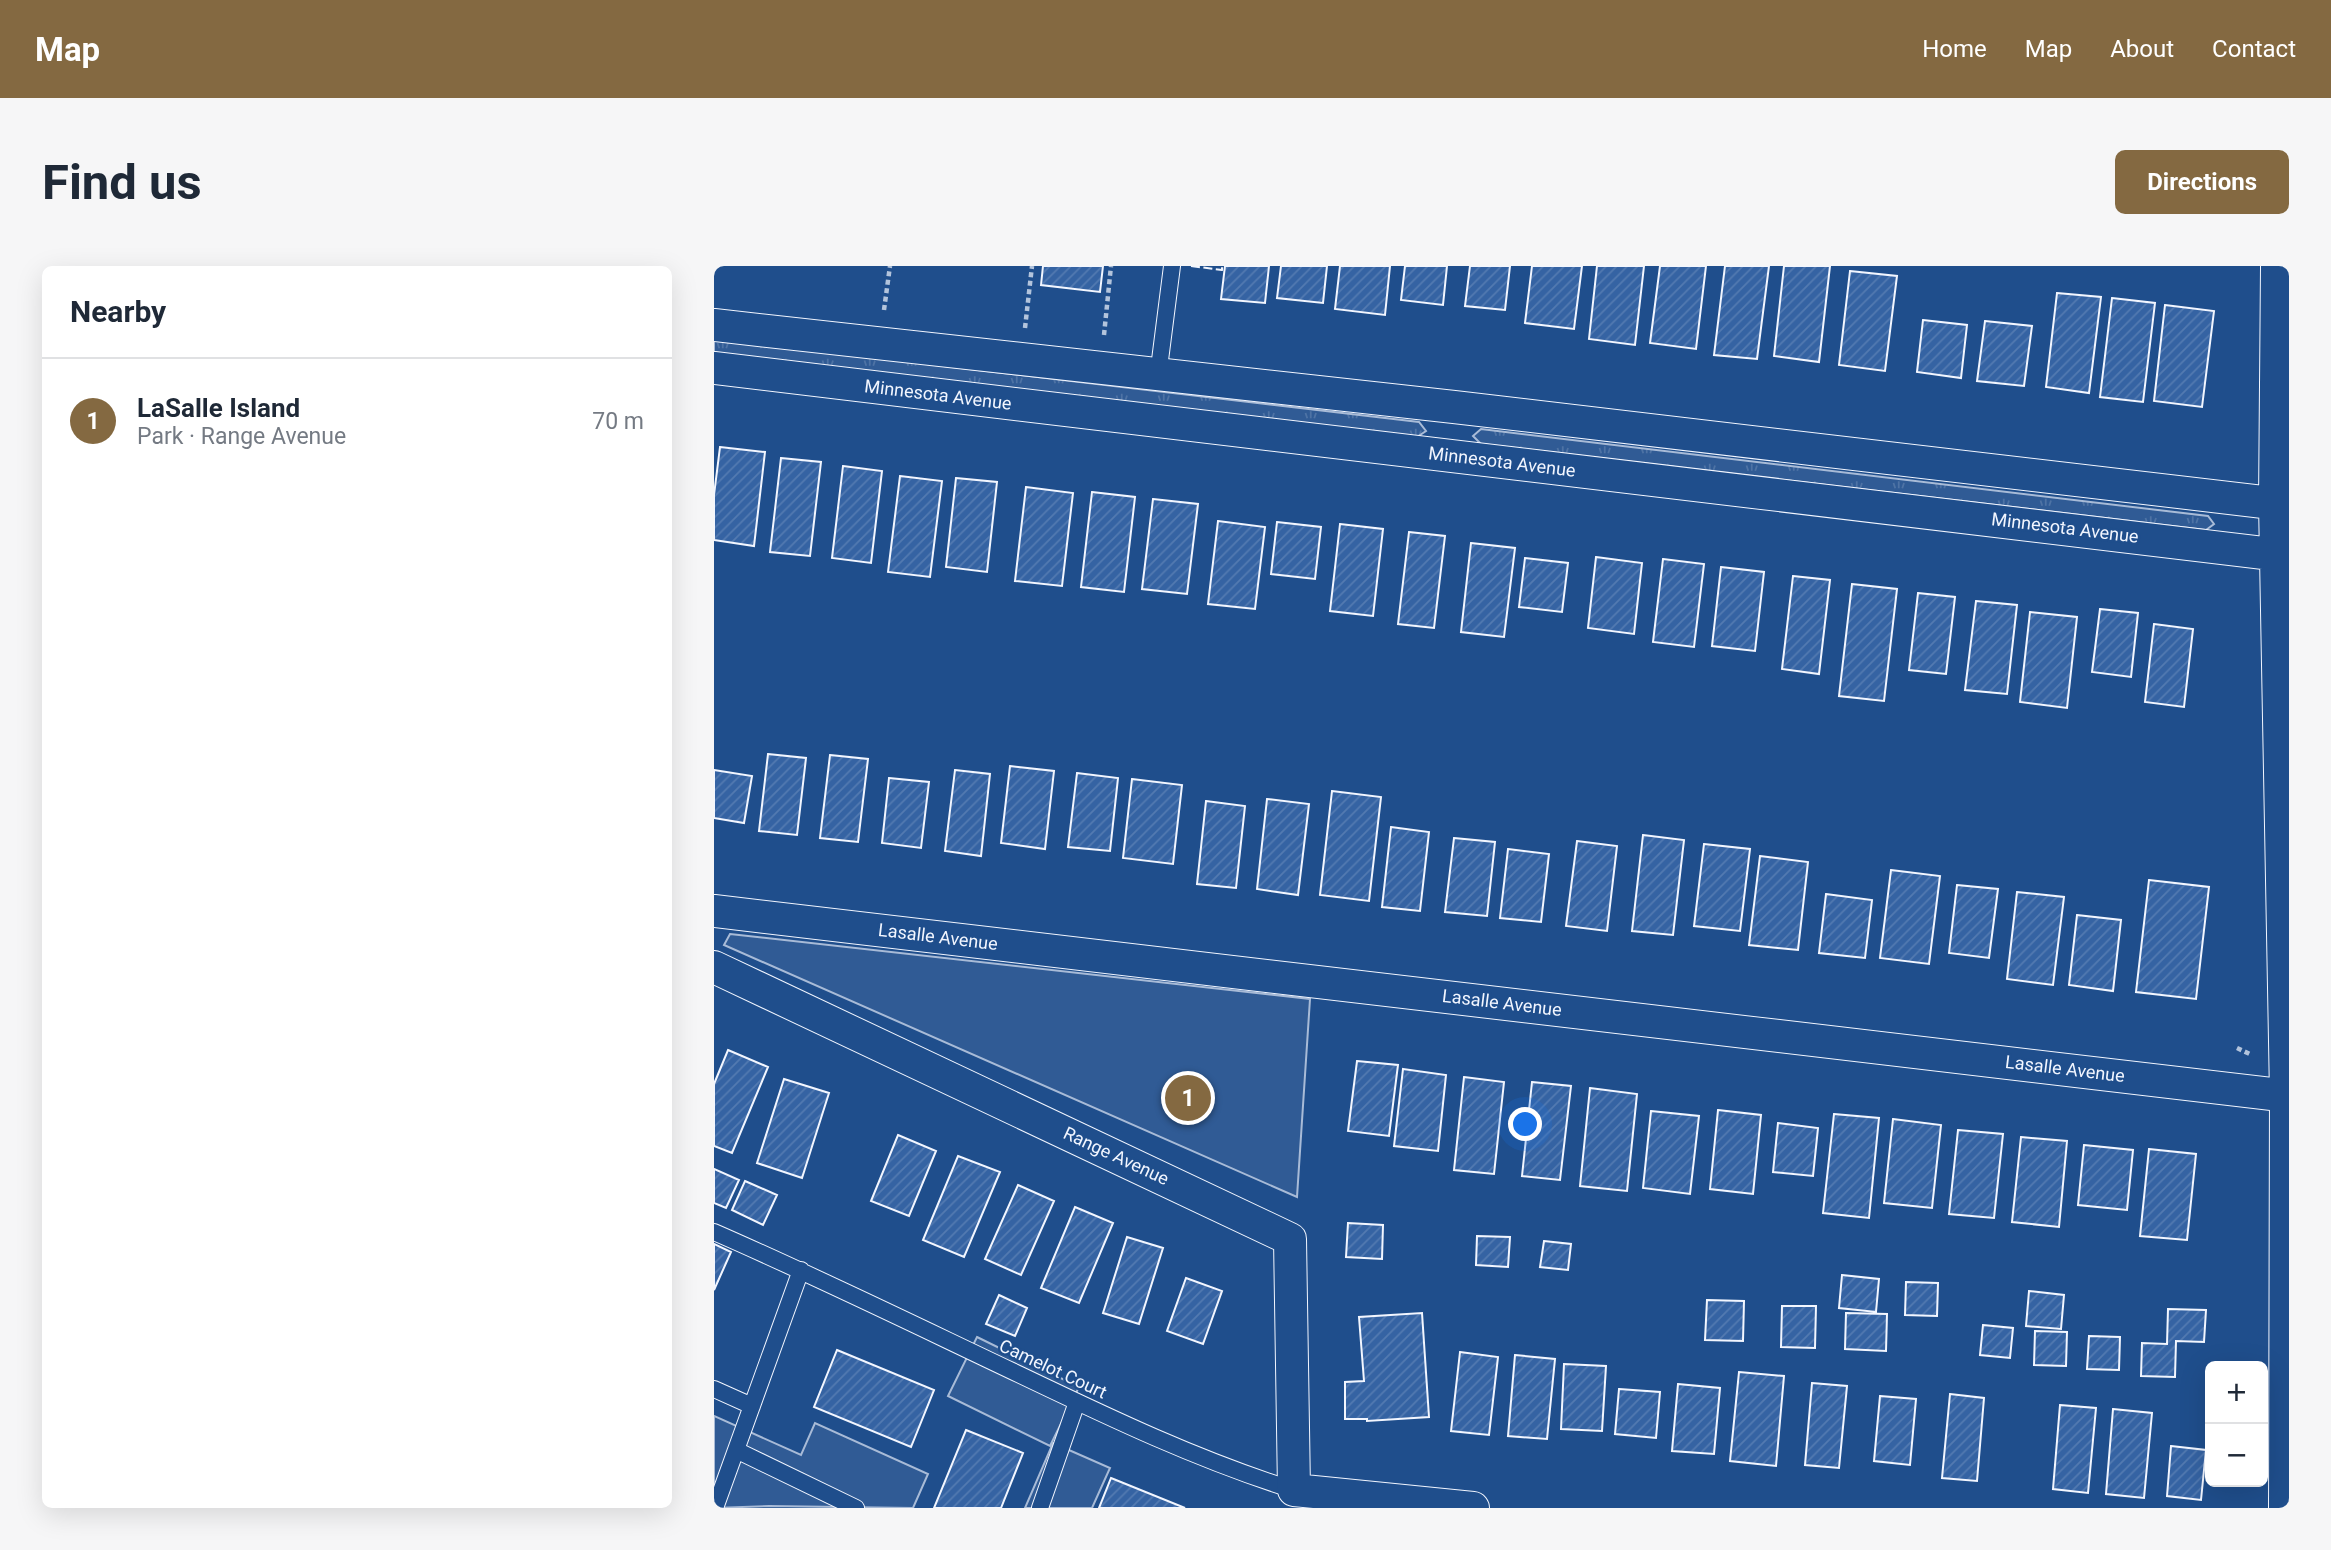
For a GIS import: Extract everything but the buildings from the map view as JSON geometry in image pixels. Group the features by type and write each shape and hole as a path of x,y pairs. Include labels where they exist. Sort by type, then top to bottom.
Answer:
{"street":[{"path":"2277,266 2283,555 2287,1096 2286,1508"},
{"path":"714,325 1454,407 2282,504"},
{"name":"Minnesota Avenue","path":"714,368 2283,555"},
{"path":"1451,456 1454,407"},
{"name":"Lasalle Avenue","path":"714,911 2287,1096"},
{"name":"Range Avenue","path":"714,967 1290,1238 1294,1490"},
{"path":"1294,1490 1473,1508"}],"lane":[{"path":"1158,376 1171,266"},
{"name":"Camelot Court","path":"714,1232 801,1270 1077,1402 1239,1474 1294,1490"},
{"path":"715,1508 801,1270"},
{"path":"714,1389 752,1406"},
{"path":"1040,1508 1077,1402"},
{"path":"736,1450 856,1508"}],"path":[{"path":"884,314 890,266"},
{"path":"1025,330 1032,266"},
{"path":"1103,340 1111,266"},
{"path":"2237,1048 2252,1055"}],"green space":[{"path":"714,339 1419,422 1426,431 1417,437 714,354"},
{"path":"1481,429 2208,516 2214,524 2206,530 1481,444 1473,436"}],"shaded area":[{"path":"730,934 1310,999 1297,1197 724,945"},
{"path":"977,1337 1079,1387 1050,1446 948,1396"},
{"path":"714,1416 801,1455 815,1423 928,1474 913,1508 714,1508"},
{"path":"1053,1443 1110,1468 1092,1508 1025,1508"}],"fence":[{"path":"1191,266 1222,270 1222,266"}],"place":[{"name":"LaSalle Island","path":"1188,1098"}]}
